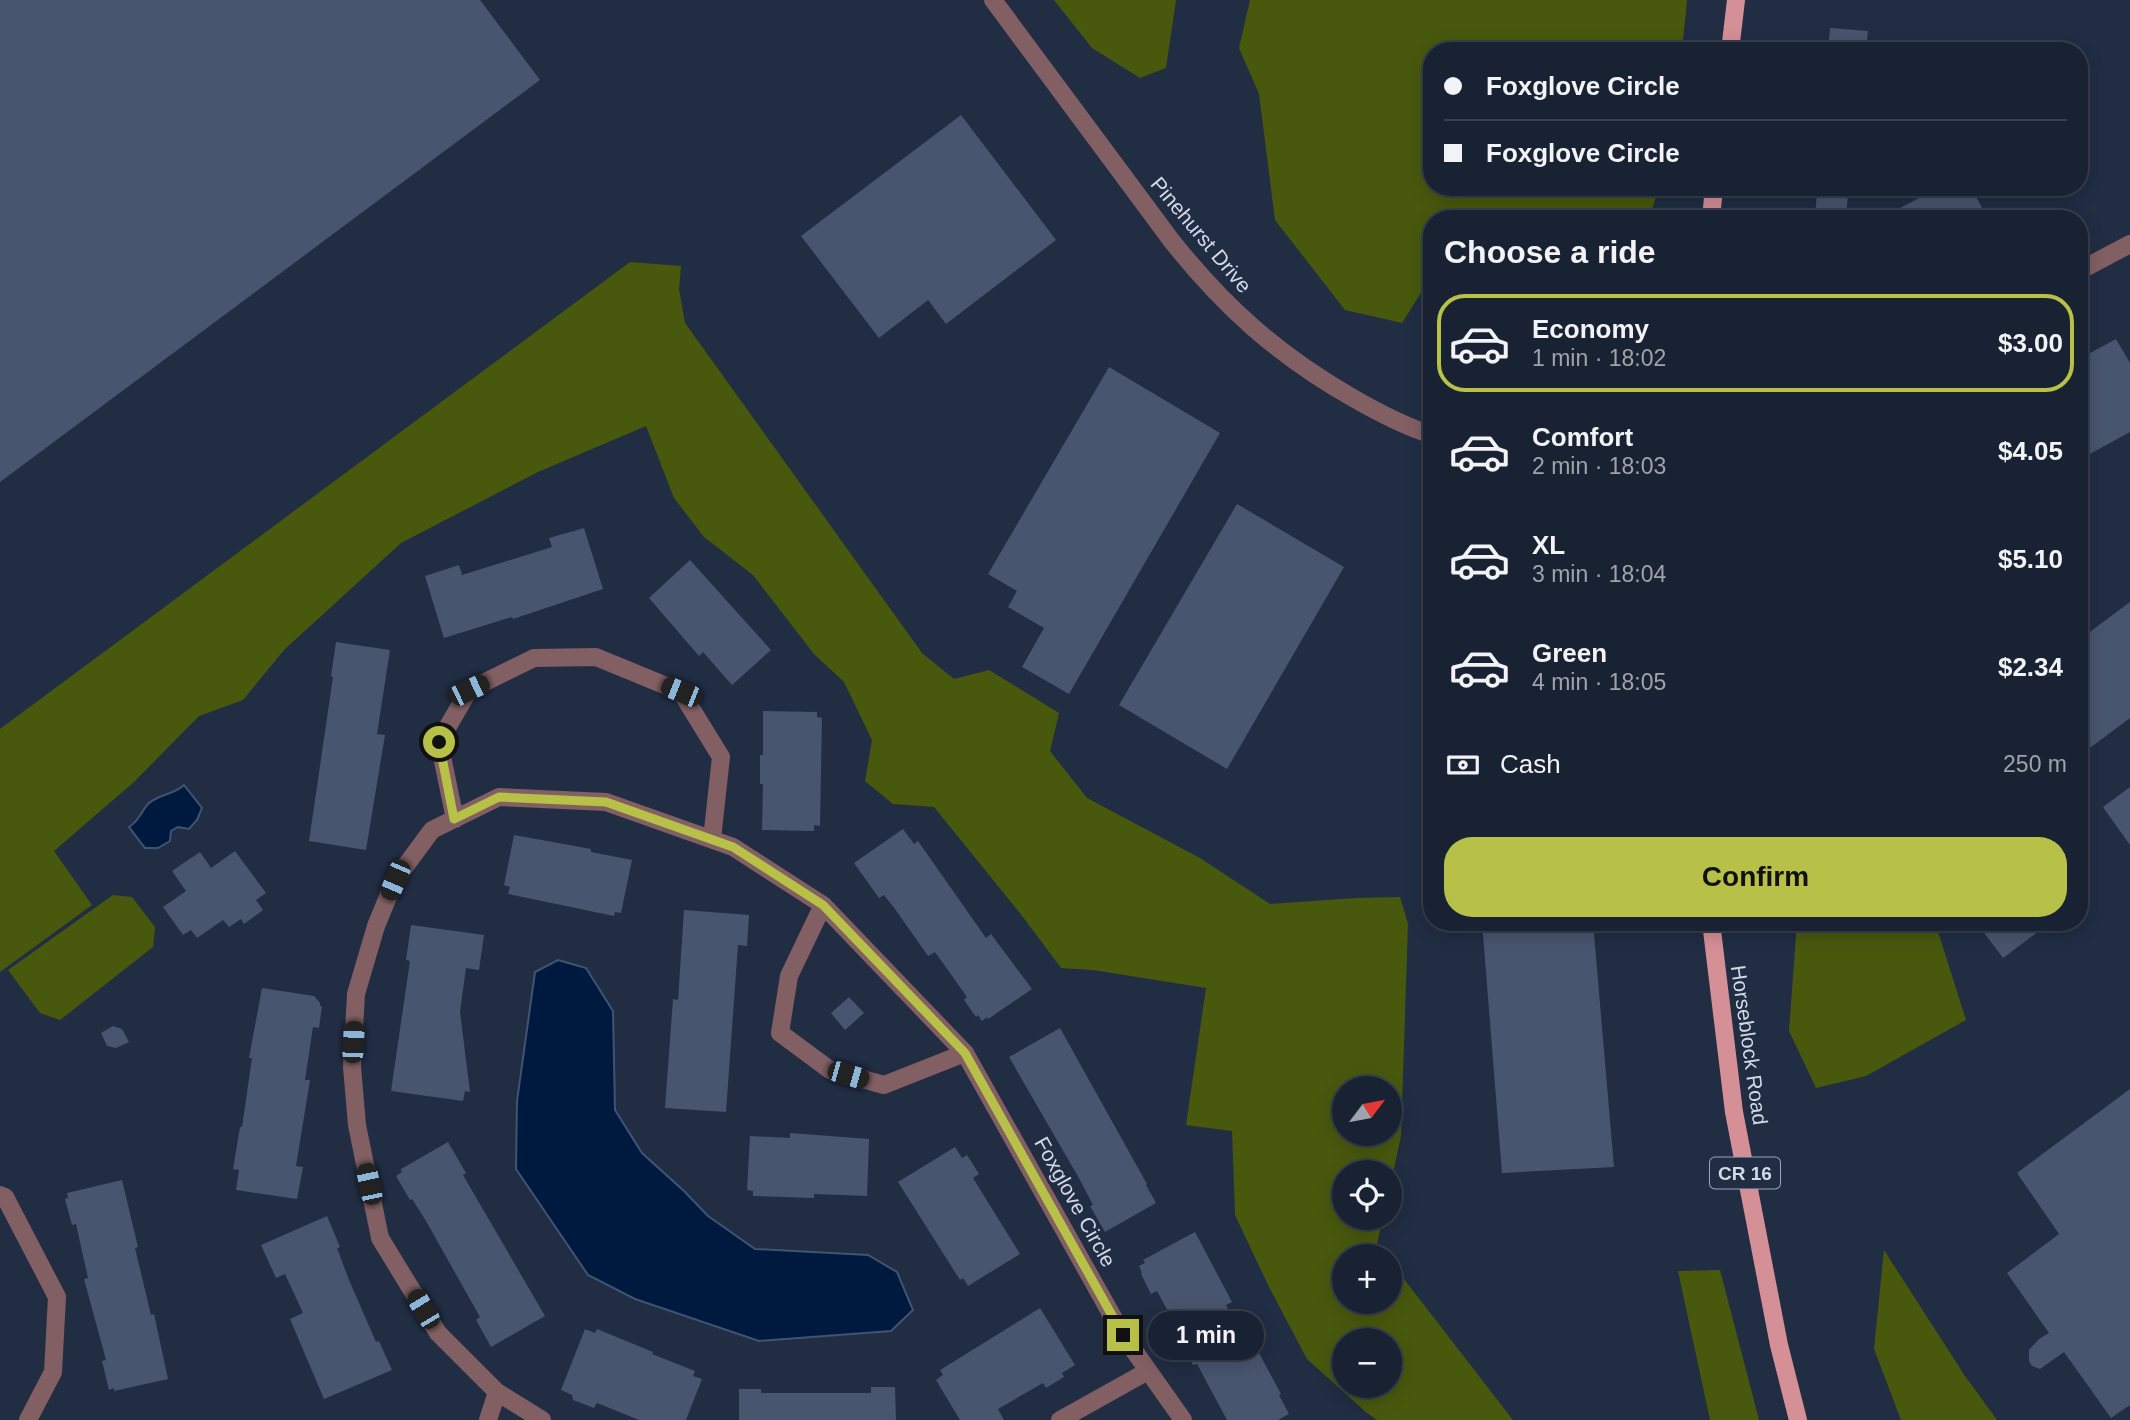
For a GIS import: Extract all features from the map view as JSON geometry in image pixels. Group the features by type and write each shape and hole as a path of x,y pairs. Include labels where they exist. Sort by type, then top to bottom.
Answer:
{"main road":[{"path":"1731,42 1736,0"},
{"name":"Horseblock Road","path":"1712,931 1736,1124 1779,1345 1798,1420"}],"street":[{"name":"Pinehurst Drive","path":"993,0 1164,231 1198,274 1229,307 1295,362 1378,412 1423,432"},
{"path":"2088,266 2130,244"},
{"path":"454,819 439,742 469,690 534,658 596,657 681,692 721,757 712,839"},
{"name":"Foxglove Circle","path":"542,1420 497,1392 438,1333 380,1238 357,1125 352,1067 356,994 376,926 395,880 432,830 499,797 606,802 733,847 823,905 965,1053 1123,1335 1183,1420"},
{"path":"823,905 789,976 780,1033 830,1070 884,1085 965,1053"},
{"path":"0,1195 5,1197 57,1297 53,1372 28,1420"},
{"path":"1060,1420 1148,1371"},
{"path":"488,1420 497,1392"}],"green space":[{"path":"1054,0 1176,0 1166,68 1140,78 1092,48"},
{"path":"1250,0 1687,0 1683,42 1423,42 1423,196 1656,196 1652,210 1423,210 1423,290 1402,323 1345,310 1275,220 1259,94 1239,48"},
{"path":"630,262 681,266 679,289 685,323 922,653 954,679 989,670 1059,713 1050,751 1087,798 1200,858 1270,904 1400,897 1408,924 1402,1106 1402,1076 1332,1076 1332,1146 1399,1146 1396,1160 1332,1160 1332,1230 1380,1230 1377,1244 1332,1244 1332,1314 1402,1314 1402,1277 1513,1420 1377,1420 1367,1413 1350,1398 1402,1398 1402,1328 1332,1328 1332,1382 1307,1359 1235,1215 1232,1131 1186,1125 1206,988 1093,970 1061,968 934,807 893,804 865,781 872,740 844,682 814,654 753,575 704,537 674,498 646,426 538,472 401,543 284,650 243,700 199,716 134,782 54,851 92,905 0,972 0,729"},
{"path":"113,895 132,897 155,927 153,947 60,1020 40,1013 8,970"},
{"path":"1796,931 1938,931 1966,1020 1866,1076 1816,1088 1789,1031"},
{"path":"1884,1250 1965,1376 1997,1420 1901,1420 1874,1349"},
{"path":"1720,1270 1759,1420 1710,1420 1678,1271"}],"water":[{"path":"184,785 202,808 197,820 189,829 178,827 171,831 170,841 158,848 145,848 129,827 152,801"},
{"path":"558,960 586,968 613,1011 615,1110 642,1153 708,1216 755,1249 868,1255 897,1272 913,1310 891,1331 759,1341 635,1299 588,1275 516,1169 517,1101 535,972"}],"building":[{"path":"0,0 480,0 540,80 0,482"},
{"path":"1830,28 1868,31 1867,42 1829,42"},
{"path":"961,115 1056,240 946,324 928,300 879,338 801,236"},
{"path":"1817,196 1848,196 1847,210 1816,210"},
{"path":"1923,196 1976,196 1983,210 1896,210"},
{"path":"2116,339 2130,363 2130,432 2088,455 2088,354"},
{"path":"1109,367 1220,433 1069,694 1022,667 1044,628 1008,607 1017,591 988,574"},
{"path":"1237,504 1344,567 1227,769 1119,705"},
{"path":"584,528 603,589 513,619 512,617 444,638 425,576 459,565 462,575 552,547 549,538"},
{"path":"690,560 771,650 732,685 703,652 699,656 649,598"},
{"path":"2130,602 2130,718 2088,749 2088,633"},
{"path":"336,642 390,650 377,734 385,735 366,850 309,841"},
{"path":"763,711 817,712 817,717 822,718 820,826 814,825 814,831 762,830 763,784 760,784 760,755 763,755"},
{"path":"2130,787 2130,845 2103,807"},
{"path":"903,829 914,844 918,841 986,938 991,934 1032,989 988,1019 987,1017 982,1021 978,1015 976,1017 964,1000 967,997 935,952 928,956 884,895 879,898 854,863"},
{"path":"514,835 591,849 591,852 632,860 621,913 615,912 614,916 508,894 510,887 504,885"},
{"path":"235,851 266,893 256,900 263,910 244,924 241,919 229,927 223,920 197,938 191,930 183,935 163,907 186,891 172,871 200,852 211,868"},
{"path":"684,910 749,915 747,946 738,945 726,1112 665,1108 673,999 678,1000"},
{"path":"411,925 484,935 479,970 466,968 460,1012 470,1092 465,1091 463,1101 391,1091 410,961 406,960"},
{"path":"1483,931 1594,931 1614,1167 1502,1173"},
{"path":"1983,931 2039,931 2003,958"},
{"path":"262,988 314,996 322,1006 319,1028 313,1027 305,1080 310,1080 296,1166 303,1167 297,1199 236,1190 239,1170 233,1169 242,1127 252,1058 249,1058"},
{"path":"849,997 864,1013 845,1030 831,1013"},
{"path":"113,1026 122,1029 129,1042 116,1048 107,1046 101,1033"},
{"path":"1060,1028 1156,1203 1105,1232 1090,1206 1093,1205 1080,1180 1009,1057"},
{"path":"2130,1089 2130,1405 2111,1418 2064,1352 2040,1369 2032,1366 2029,1350 2049,1333 2007,1273 2059,1234 2017,1173"},
{"path":"790,1133 869,1139 867,1196 753,1196 753,1191 747,1190 750,1136 790,1138"},
{"path":"448,1142 466,1173 463,1175 545,1316 491,1347 476,1320 480,1317 426,1221 396,1176 402,1172 401,1169"},
{"path":"955,1147 962,1158 967,1155 979,1174 973,1178 1020,1254 968,1286 963,1278 960,1280 898,1182"},
{"path":"122,1180 138,1247 135,1248 151,1315 154,1314 168,1379 114,1391 114,1388 109,1390 102,1361 106,1360 84,1279 88,1278 76,1224 72,1225 65,1199 68,1198 67,1193"},
{"path":"327,1216 340,1247 337,1248 349,1280 376,1342 379,1341 392,1370 324,1399 290,1319 303,1313 285,1274 276,1278 261,1245"},
{"path":"1195,1232 1232,1302 1226,1305 1246,1342 1251,1338 1281,1394 1279,1395 1289,1414 1278,1420 1227,1420 1197,1364 1193,1365 1180,1340 1183,1339 1157,1291 1151,1294 1141,1274 1139,1266 1145,1263 1143,1260"},
{"path":"1040,1308 1075,1365 1062,1373 1064,1377 1046,1388 1043,1383 998,1409 1004,1420 960,1420 936,1380 943,1375 940,1370"},
{"path":"585,1329 595,1333 597,1329 695,1371 693,1376 702,1379 686,1420 639,1420 597,1403 594,1408 573,1400 572,1395 561,1390"},
{"path":"871,1387 895,1387 896,1420 739,1420 739,1389 761,1389 761,1393 871,1393"}],"route":[{"path":"439,742 454,819 499,797 606,802 733,847 823,905 965,1053 1123,1335"}]}
